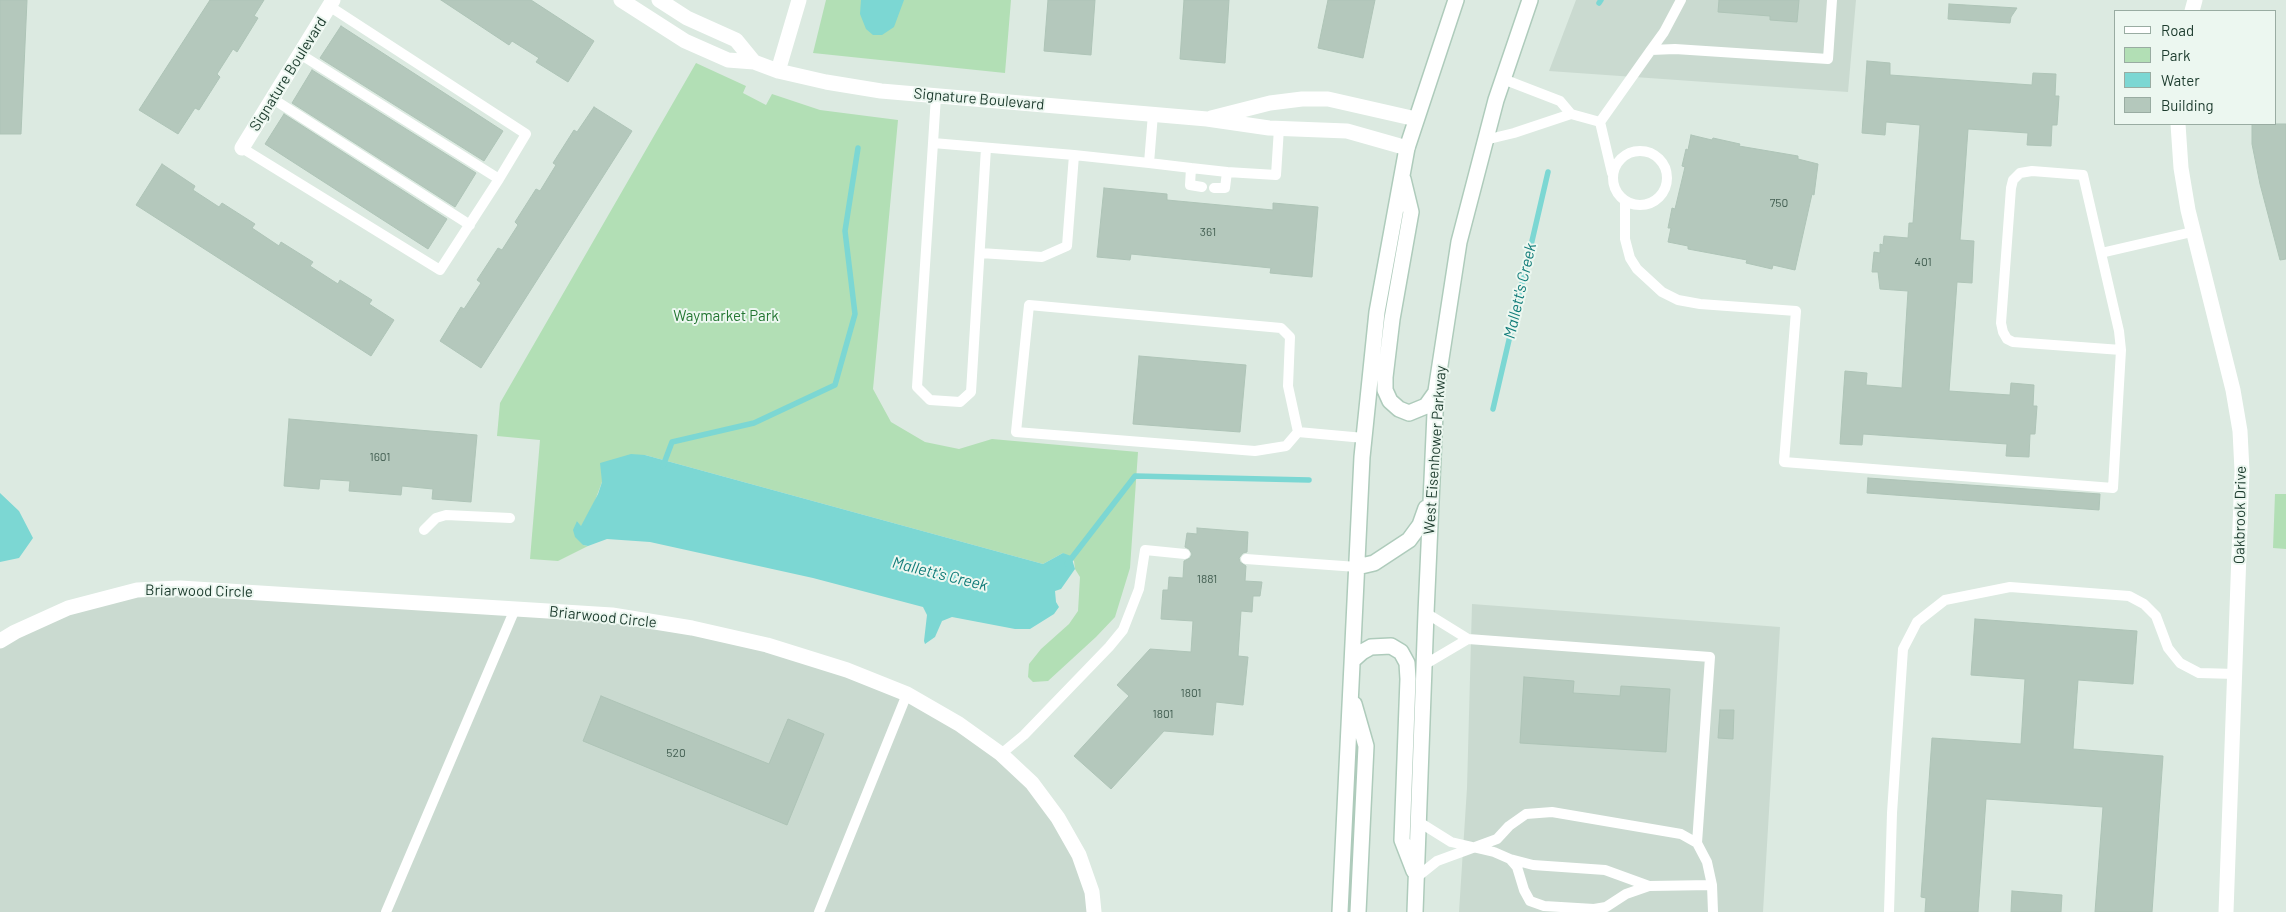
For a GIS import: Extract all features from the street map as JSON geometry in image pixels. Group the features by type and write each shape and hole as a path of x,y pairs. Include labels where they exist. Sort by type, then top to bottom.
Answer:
{"street":[{"name":"Signature Boulevard","path":"621,0 685,41 728,60 754,62 778,71 826,82 881,91 1207,119 1241,125 1347,131 1407,148"},
{"path":"659,0 687,18 736,40 754,62"},
{"path":"778,71 800,0"},
{"path":"1340,912 1364,438 1377,312 1407,148 1456,0"},
{"name":"West Eisenhower Parkway","path":"1415,912 1430,495 1436,391 1459,242 1485,140 1503,79 1530,0"},
{"name":"Signature Boulevard","path":"242,148 331,3"},
{"name":"Signature Boulevard","path":"1207,119 1270,103 1302,99 1328,99 1416,119"},
{"name":"Oakbrook Drive","path":"2178,125 2181,168 2192,232 2233,390 2240,431 2242,481 2226,912"},
{"path":"1402,172 1411,212 1392,320 1384,377 1385,390 1390,401 1399,409 1409,413 1426,406 1436,391"},
{"path":"1357,568 1374,563 1409,540 1420,525 1430,495"},
{"name":"Briarwood Circle","path":"0,641 14,632 68,608 137,590 180,588 612,616 692,628 767,645 847,670 907,694 960,724 1001,754 1032,783 1058,818 1079,855 1092,892 1094,912"},
{"path":"1353,660 1371,647 1391,646 1401,652 1407,663 1402,840 1417,877"},
{"path":"1350,690 1366,746 1358,912"}],"lane":[{"path":"1612,174 1620,160 1634,151 1644,151 1654,155 1662,162 1666,172 1667,183 1663,193 1656,201 1646,206 1635,206 1625,202 1617,194 1613,184 1600,122 1664,32 1680,0"},
{"path":"1651,50 1676,49 1828,59 1832,0"},
{"path":"242,148 440,270 499,179 526,134 331,3"},
{"path":"300,54 499,179"},
{"path":"1503,79 1560,101 1571,114"},
{"path":"936,96 917,387 930,400 960,402 971,392 986,148"},
{"path":"273,99 470,224"},
{"path":"1149,163 1153,114"},
{"path":"1485,140 1514,133 1571,114 1600,122"},
{"path":"933,143 1227,172 1276,175 1278,128"},
{"path":"980,254 1042,257 1067,246 1074,156"},
{"path":"1191,168 1190,184 1202,187"},
{"path":"1625,202 1625,239 1630,258 1637,269 1662,292 1678,300 1700,304 1796,311 1784,462 2112,488 2121,350 2083,175 2032,171 2020,174 2013,180 2011,188 2001,323 2007,339 2013,342 2121,350"},
{"path":"1214,188 1225,188 1227,172"},
{"path":"2101,253 2192,232"},
{"path":"1029,305 1281,328 1290,337 1288,386 1298,432 1286,446 1255,451 1016,432 1029,305"},
{"path":"1298,432 1364,438"},
{"path":"424,530 436,518 446,515 510,518"},
{"path":"1001,754 1024,735 1123,630 1139,589 1144,550 1185,554"},
{"path":"1246,559 1357,568"},
{"path":"1889,912 1892,813 1903,649 1916,622 1945,600 2010,587 2129,596 2144,604 2156,616 2168,648 2180,663 2199,673 2236,674"},
{"path":"386,912 515,609"},
{"path":"1426,613 1468,639 1710,657 1697,843 1707,862 1712,886 1713,912"},
{"path":"1424,665 1468,639"},
{"path":"820,912 907,694"},
{"path":"1417,877 1437,861 1497,839 1509,826 1526,814 1552,812 1681,834 1697,843"},
{"path":"1419,822 1450,842 1494,852 1510,859 1533,865 1606,870 1650,886"},
{"path":"1510,859 1517,867 1524,890 1530,901 1544,906 1606,907 1626,894 1650,886 1712,886"}],"shaded area":[{"path":"1576,0 1856,0 1848,92 1549,71"},
{"path":"180,588 692,628 907,694 1001,754 1058,818 1094,912 0,912 0,641 68,608"},
{"path":"1472,604 1780,627 1763,912 1459,912 1467,788"}],"green space":[{"path":"826,0 1011,0 1005,73 813,53"},
{"name":"Waymarket Park","path":"696,63 746,86 743,93 766,105 772,94 820,110 898,120 873,389 891,422 925,442 959,449 992,439 1138,452 1130,568 1115,617 1048,681 1033,682 1028,677 1029,664 1041,649 1069,624 1078,611 1080,577 1075,569 1074,561 1063,553 1043,564 645,455 602,471 602,482 593,506 581,527 577,521 583,545 588,546 558,561 530,559 540,440 497,436 500,403"},
{"path":"2275,494 2286,494 2286,549 2273,548"}],"water":[{"path":"861,0 904,0 894,27 882,35 873,35 866,29 860,14"},
{"path":"631,454 645,455 1043,564 1063,553 1071,556 1075,569 1061,589 1055,591 1056,602 1059,607 1054,614 1030,629 1015,629 952,617 942,621 935,637 925,644 927,615 923,607 813,578 650,542 607,539 588,546 583,545 575,537 573,530 577,521 581,526 598,494 602,482 600,463"},
{"path":"0,493 19,511 33,538 19,558 0,562"}],"building":[{"path":"0,0 27,0 21,134 0,134"},
{"path":"210,0 264,0 254,16 258,18 237,52 233,49 217,74 220,77 199,110 195,108 178,134 139,110"},
{"path":"441,0 531,0 594,41 568,82 536,62 539,58 512,41 509,45"},
{"path":"1048,0 1095,0 1091,55 1044,51"},
{"path":"1184,0 1229,0 1225,63 1180,59"},
{"path":"1328,0 1375,0 1363,58 1318,48"},
{"path":"1719,0 1799,0 1797,22 1770,20 1770,16 1718,12"},
{"path":"1949,4 2017,8 2011,17 2010,23 1948,19"},
{"path":"341,26 503,131 484,161 320,58"},
{"path":"1867,61 1890,63 1890,75 2032,85 2033,73 2056,74 2055,96 2059,96 2057,125 2052,125 2051,146 2027,145 2028,133 1968,129 1960,240 1974,241 1972,283 1957,282 1949,391 2010,395 2011,383 2034,385 2033,406 2037,406 2035,434 2030,434 2029,457 2006,456 2007,444 1863,434 1862,445 1840,444 1845,371 1867,373 1866,385 1902,388 1908,291 1880,289 1878,272 1872,272 1874,252 1880,253 1880,244 1883,245 1884,236 1908,238 1909,223 1913,223 1920,125 1886,122 1885,135 1862,133"},
{"path":"312,70 476,173 455,207 292,103"},
{"path":"594,107 632,131 481,368 440,341 461,307 464,309 481,283 477,280 498,248 502,250 518,225 515,222 536,189 540,191 556,165 553,163 574,130 577,132"},
{"path":"284,114 447,219 428,249 265,144"},
{"path":"2286,124 2286,259 2280,260 2260,184 2252,144 2252,125"},
{"path":"1691,135 1740,144 1739,146 1798,156 1798,159 1818,164 1814,195 1812,194 1795,270 1773,265 1772,269 1746,263 1747,260 1688,249 1688,246 1668,242 1671,228 1668,228 1672,208 1675,209 1685,167 1682,166"},
{"path":"162,164 195,186 193,190 219,207 222,203 255,224 252,228 279,246 281,242 313,262 310,266 338,284 340,280 372,300 369,304 394,320 371,356 136,205"},
{"path":"1104,188 1167,194 1167,200 1273,210 1273,203 1318,207 1312,277 1270,273 1271,268 1131,254 1130,260 1097,257"},
{"path":"1139,356 1246,365 1240,432 1133,424"},
{"path":"289,419 477,435 471,502 432,499 433,489 402,486 401,495 349,491 350,481 320,479 319,489 284,486"},
{"path":"1868,478 2100,494 2099,510 1867,493"},
{"path":"1197,528 1248,532 1247,552 1243,553 1239,558 1240,562 1246,566 1245,581 1262,582 1260,596 1253,596 1252,612 1241,611 1238,656 1248,657 1243,705 1216,702 1213,735 1164,731 1111,789 1074,756 1129,696 1117,685 1150,649 1191,652 1193,621 1161,619 1163,590 1168,590 1169,577 1183,578 1184,561 1190,558 1192,554 1185,547 1187,533 1197,534"},
{"path":"1975,619 2137,631 2133,684 2078,680 2073,749 2163,756 2152,912 2095,912 2103,807 1986,799 1978,912 1925,912 1926,898 1921,897 1932,738 2021,744 2025,679 1971,675"},
{"path":"1524,677 1574,681 1573,693 1620,696 1621,686 1670,689 1666,752 1520,743"},
{"path":"601,696 769,764 788,719 824,734 787,825 583,741"},
{"path":"1720,710 1734,710 1733,739 1718,738"},
{"path":"2012,891 2062,895 2061,912 2011,912"}],"waterway":[{"path":"663,466 672,442 754,423 835,385 855,314 845,231 858,148"},
{"name":"Mallett's Creek","path":"1493,409 1548,172"},
{"name":"Mallett's Creek","path":"1067,564 1135,476 1309,480"}]}
